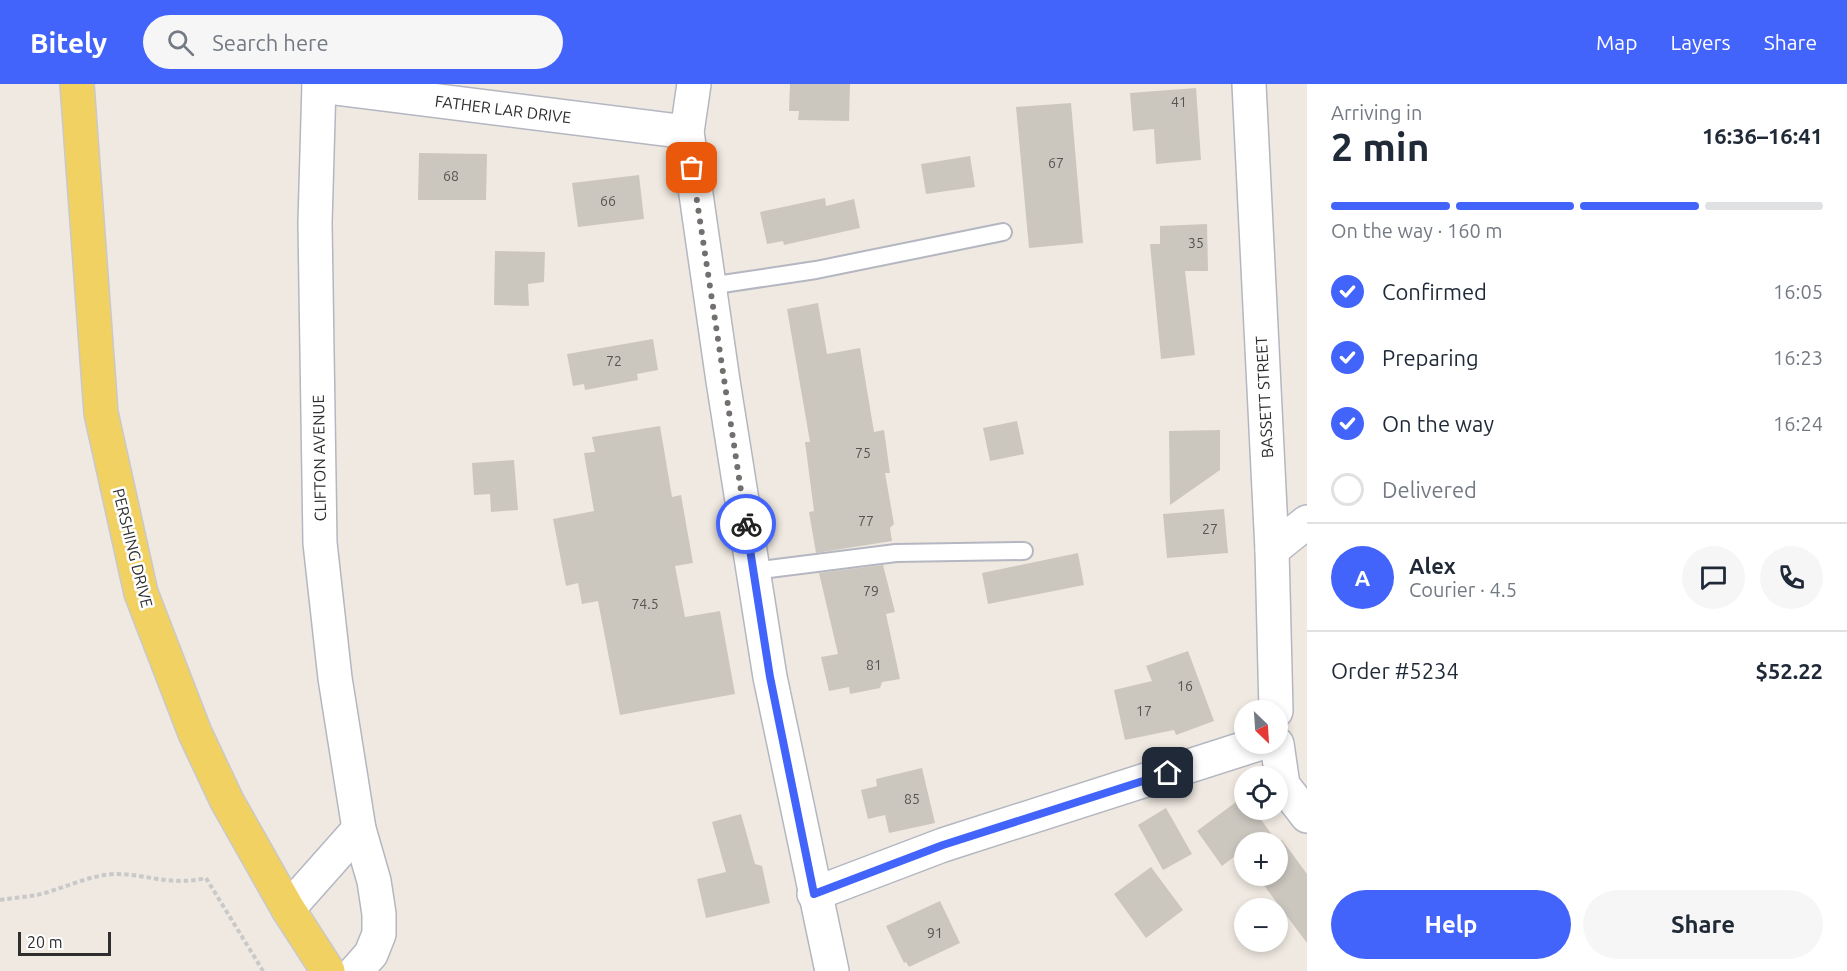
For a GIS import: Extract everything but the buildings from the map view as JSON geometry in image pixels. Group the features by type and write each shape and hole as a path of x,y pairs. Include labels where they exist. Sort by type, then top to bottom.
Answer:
{"main road":[{"name":"PERSHING DRIVE","path":"77,84 101,413 141,592 199,742 227,801 288,909 328,971"}],"street":[{"path":"694,84 687,132 753,571 770,677 832,971"},
{"name":"BASSETT STREET","path":"1249,84 1272,550 1276,700"},
{"name":"FATHER LAR DRIVE","path":"319,85 687,132"},
{"name":"CLIFTON AVENUE","path":"319,85 315,223 320,543 335,678 358,829 374,881 379,914 378,934 371,954 356,971"},
{"path":"1272,550 1307,522"},
{"path":"814,894 943,845 1234,752"},
{"path":"1278,754 1283,785 1307,816"},
{"path":"288,909 358,829"}],"lane":[{"path":"710,286 816,270 1003,232"},
{"path":"753,571 896,553 1024,551"}],"path":[{"path":"0,900 37,895 85,880 117,874 160,881 190,882 206,878 263,971"}],"way so far":[{"path":"692,168 746,524"}],"route":[{"path":"746,524 770,677 814,894 943,845 1168,773"}]}
